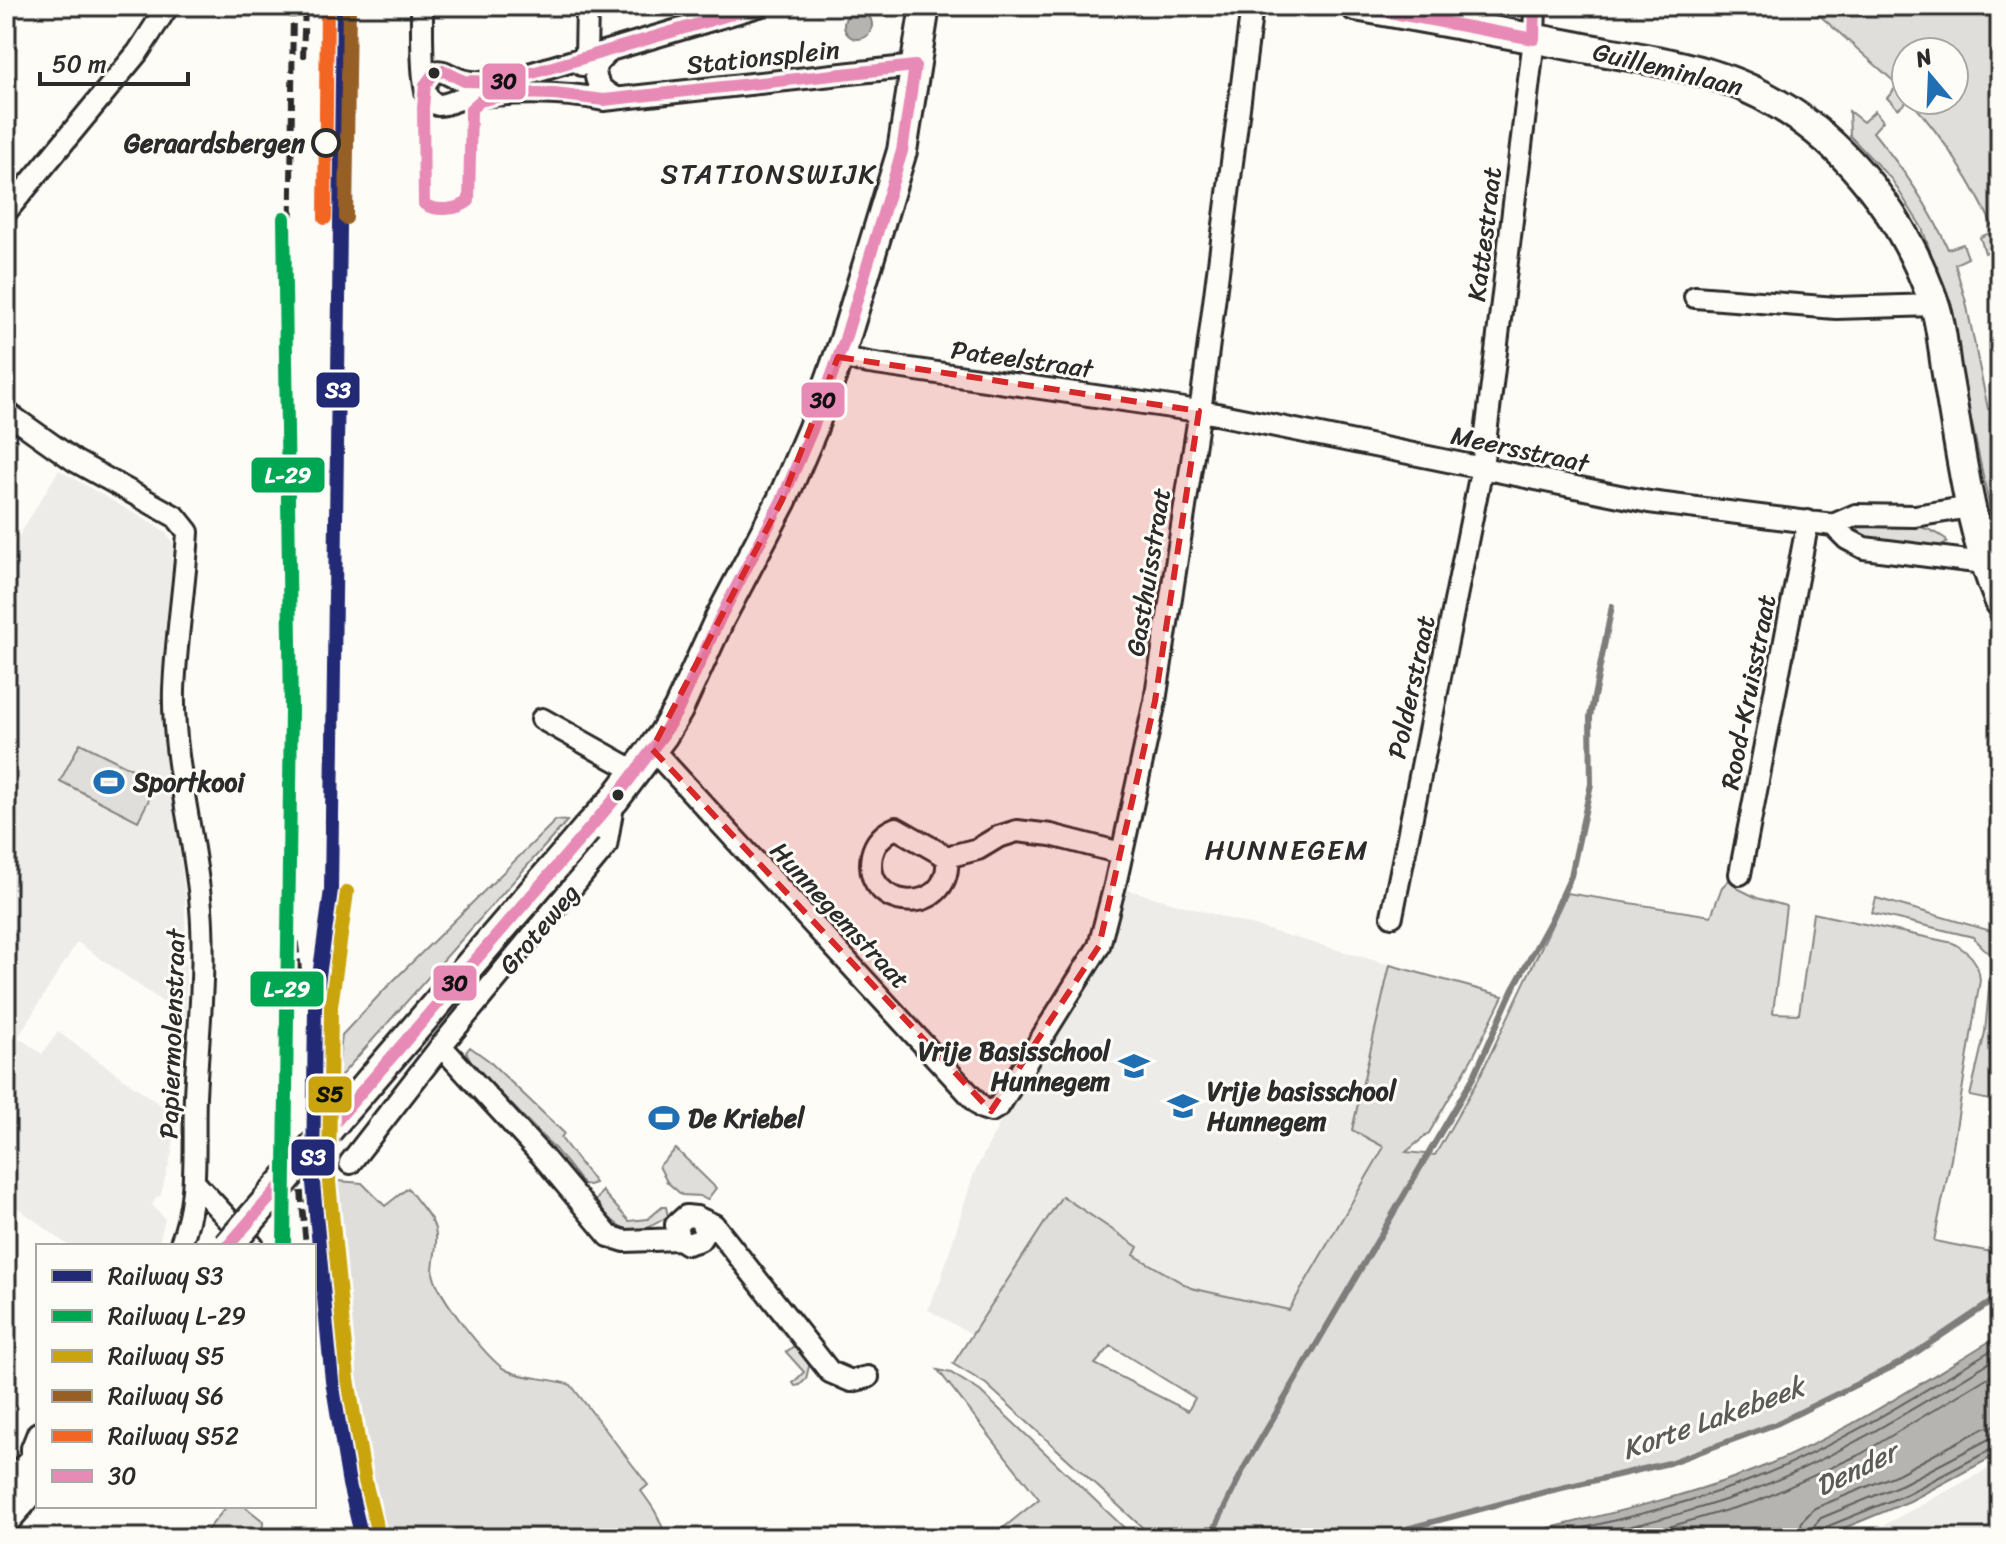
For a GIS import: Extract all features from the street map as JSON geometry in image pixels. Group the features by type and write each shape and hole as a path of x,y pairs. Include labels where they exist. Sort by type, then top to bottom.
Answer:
{"main road":[{"name":"Groteweg","path":"230,1244 614,800 678,710 720,618 782,500 812,430 838,357 902,151 925,6"},
{"name":"Guilleminlaan","path":"1355,6 1665,63 1720,77 1764,95 1802,118 1838,147 1889,211 1914,256 1935,305 1970,507 1984,563 2000,602"},
{"path":"6,1487 36,1468"},
{"path":"6,1519 36,1468"}],"street":[{"path":"6,212 138,52 168,6"},
{"path":"422,6 434,73 426,95 434,103 449,104 459,91 434,73"},
{"path":"586,57 587,6"},
{"name":"Stationsplein","path":"434,73 464,81 502,82 759,6"},
{"name":"Gasthuisstraat","path":"991,1111 999,1106 1099,946 1121,853 1155,701 1199,411 1252,6"},
{"name":"Kattestraat","path":"1482,467 1534,39 1535,6"},
{"path":"612,49 598,61 594,73 602,90 616,98"},
{"name":"Stationsplein","path":"488,97 567,77 581,67 586,57"},
{"name":"Stationsplein","path":"449,104 470,97 553,93 604,100 915,66"},
{"path":"1695,297 1836,308 1935,305"},
{"name":"Pateelstraat","path":"838,357 1199,411"},
{"name":"Meersstraat","path":"1199,411 1649,502 1833,525 1856,515 1915,516 1970,507"},
{"name":"Papiermolenstraat","path":"6,412 75,461 176,517 188,532 174,690 182,773 201,905 204,965 195,1095 195,1183"},
{"name":"Polderstraat","path":"1392,916 1482,467"},
{"name":"Rood-Kruisstraat","path":"1740,874 1808,521"},
{"name":"Meersstraat","path":"1833,525 1847,539 1864,548 1984,563"},
{"name":"Hunnegemstraat","path":"542,719 644,760 972,1098 982,1108 991,1111"},
{"name":"Groteweg","path":"350,1163 441,1046 606,846 614,800"},
{"path":"947,857 948,870 937,890 927,898 902,901 881,890 871,866 872,853 882,837 896,828 947,857 978,849 998,837 1017,831 1051,835 1121,853"},
{"path":"441,1046 542,1156 609,1236 625,1241 671,1234 687,1244 713,1233 725,1238"},
{"path":"181,1244 191,1211 195,1183"},
{"path":"195,1183 251,1244"},
{"path":"671,1234 686,1216 714,1225 830,1372 851,1381 868,1377"},
{"path":"700,1219 705,1232 700,1240"},
{"path":"36,1438 32,1448 36,1468"}],"highlighted area":[{"path":"838,357 1199,411 1155,701 1099,946 991,1111 652,749 782,500"}],"shaded area":[{"path":"1809,6 2000,6 2000,247 1985,253 1980,237 1995,231 1957,162 1923,116 1970,116 1970,36 1890,36 1890,78"},
{"path":"1849,111 1863,122 1875,111 1883,121 1873,132 1915,188 1948,249 1963,244 1968,258 1955,264 1988,409 2000,408 2000,420 1990,421 2000,468 2000,540 1992,518 1944,291 1922,228 1892,180 1850,136"},
{"path":"59,470 165,531 173,543 166,646 160,681 185,896 186,1018 77,942 18,1037 42,1054 58,1032 176,1116 172,1152 160,1197 157,1196 152,1205 165,1219 159,1244 66,1244 6,1199 6,557"},
{"path":"1863,522 1917,526 1937,533 1947,543 1924,551 1865,539 1858,529"},
{"name":"Sportkooi","path":"80,743 158,782 138,821 60,781"},
{"path":"556,820 567,821 337,1080 342,1035"},
{"path":"1733,876 1737,888 1757,898 1786,906 1773,1013 1799,1014 1813,913 1953,943 1968,954 1977,967 1980,980 1951,1159 1934,1241 1992,1252 2000,1232 2000,1296 1902,1362 1776,1424 1669,1463 1372,1538 1151,1538 986,1384 953,1364 1062,1196 1138,1247 1134,1255 1191,1288 1289,1310 1384,1147 1352,1130 1390,965 1503,996 1474,1055 1429,1133 1406,1152 1435,1155 1479,1078 1567,893 1711,916 1722,887","holes":["1111,1346 1195,1398 1188,1411 1095,1364"]},
{"name":"Vrije basisschool Hunnegem","path":"1122,888 1390,965 1352,1129 1385,1146 1289,1310 1191,1288 1133,1254 1137,1247 1062,1196 974,1335 928,1310 939,1285 974,1173"},
{"path":"1876,898 1991,931 2000,923 2000,1102 1970,1096 1985,1032 1992,957 1973,937 1872,913"},
{"path":"470,1047 488,1060 564,1133 561,1138 595,1183 583,1184 555,1149 473,1065 466,1052"},
{"path":"676,1149 716,1188 707,1200 700,1196 682,1195 667,1182 659,1166"},
{"path":"338,1181 362,1183 385,1206 408,1188 433,1223 436,1240 433,1272 442,1294 463,1325 487,1354 506,1370 571,1385 648,1485 641,1491 653,1507 665,1538 385,1538 364,1432 341,1264"},
{"path":"602,1191 629,1221 648,1219 662,1207 666,1207 668,1216 646,1228 628,1230 612,1220 596,1201"},
{"path":"798,1343 810,1362 806,1379 795,1386 793,1383 804,1372 786,1352"},
{"path":"938,1370 951,1373 980,1391 1135,1538 991,1538 1039,1499"},
{"path":"1999,1463 2000,1538 1860,1538"},
{"path":"225,1508 247,1508 263,1521 262,1538 210,1538 204,1534"}],"water":[{"path":"858,11 868,15 872,25 868,35 858,39 848,35 844,25 848,15"},
{"name":"Dender","path":"2000,1335 2000,1453 1910,1501 1820,1538 1509,1538 1686,1493 1778,1461 1875,1411"}],"waterway":[{"path":"1210,1538 1245,1466 1474,1076 1512,991 1571,876 1591,784 1590,717 1612,606"},
{"name":"Korte Lakebeek","path":"1372,1538 1669,1463 1776,1424 1902,1362 2000,1296"}],"railway":[{"path":"293,6 289,370 294,712 292,911 303,1003"},
{"path":"303,58 305,6"},
{"path":"301,1191 306,1244"}],"rail line":[{"name":"S52","path":"325,218 327,6"},
{"name":"S3","path":"343,6 331,890 315,1005 313,1183 332,1381 349,1484 362,1538"},
{"name":"S6","path":"346,218 349,6"},
{"name":"L-29","path":"284,218 291,711 284,1244"},
{"name":"S5","path":"347,892 331,1006 329,1182 348,1379 365,1481 378,1534"}],"transit line":[{"name":"30","path":"759,6 502,82 464,81 444,71 434,73 425,85 423,108 424,204 447,209 469,201 471,109 480,101 513,93 604,100 915,66"},
{"name":"30","path":"1355,6 1534,39 1535,6"},
{"name":"30","path":"230,1244 614,800 678,710 720,618 782,500 812,430 845,339 902,151 915,66"}],"place":[{"name":"Geraardsbergen","path":"326,143"},
{"name":"Sportkooi","path":"109,782"},
{"name":"Vrije Basisschool Hunnegem","path":"1134,1066"},
{"name":"Vrije basisschool Hunnegem","path":"1183,1106"},
{"name":"De Kriebel","path":"664,1118"}],"district":[{"name":"STATIONSWIJK","path":"769,173"},
{"name":"HUNNEGEM","path":"1287,849"}]}
